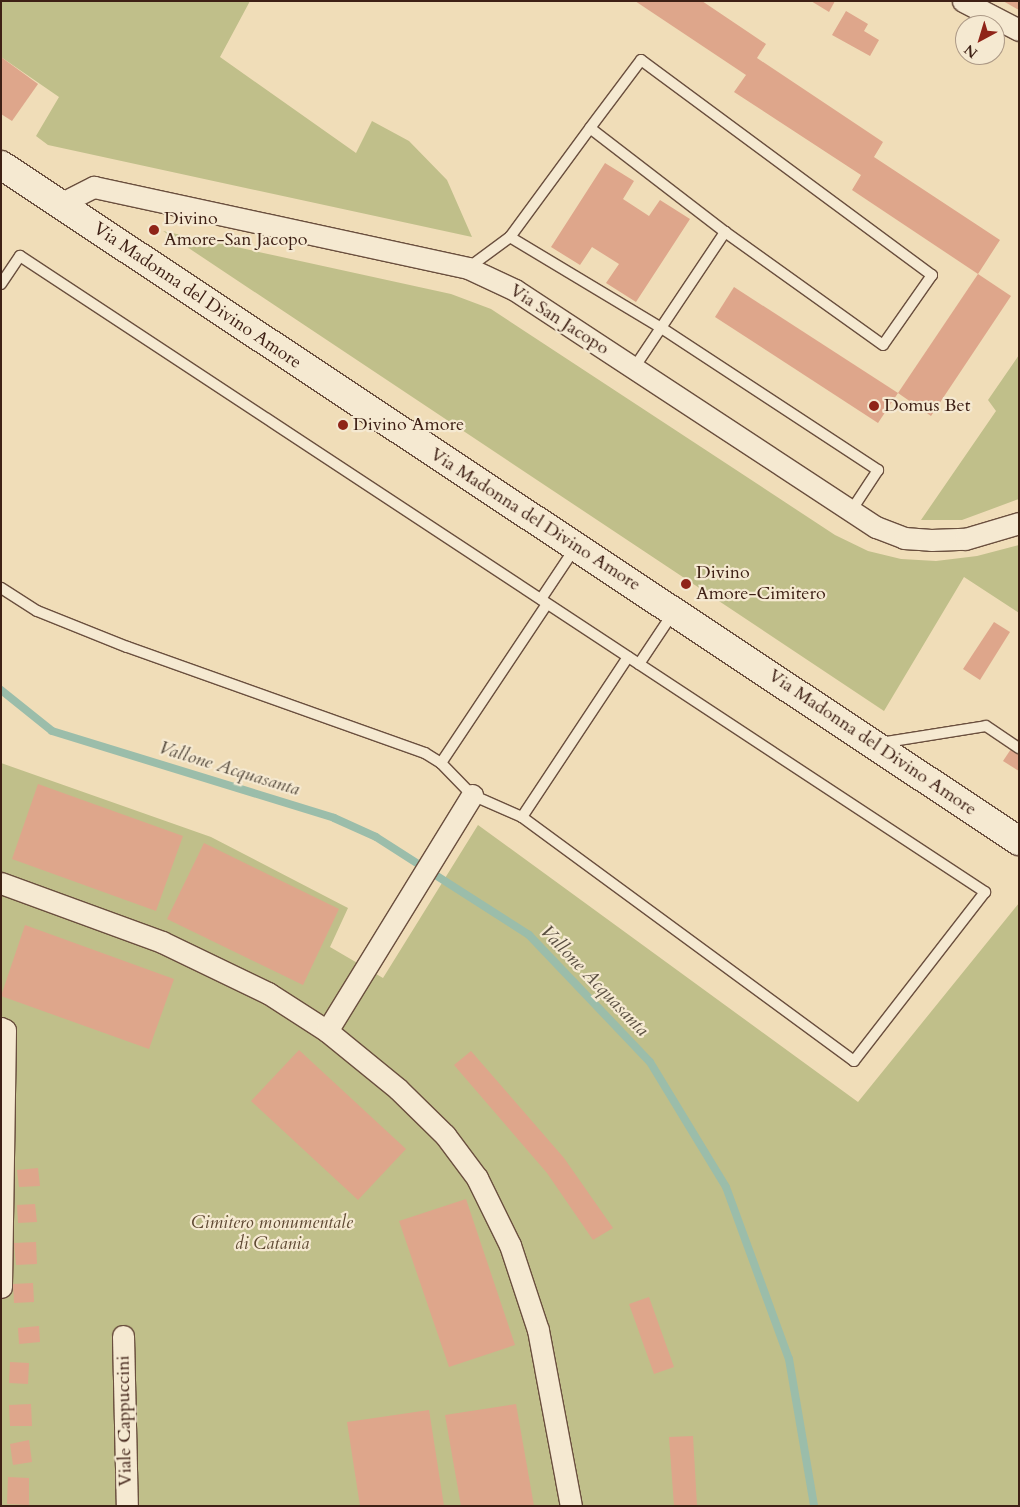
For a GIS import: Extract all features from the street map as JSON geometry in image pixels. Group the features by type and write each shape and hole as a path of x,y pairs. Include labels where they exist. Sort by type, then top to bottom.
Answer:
{"main road":[{"name":"Via Madonna del Divino Amore","path":"1,165 575,548 875,744 1019,841"}],"street":[{"path":"963,1 1019,30"},
{"name":"Via San Jacopo","path":"60,204 94,187 468,268 514,290 876,527 904,538 931,540 965,539 1019,523"},
{"path":"327,1031 472,795"},
{"path":"1,883 162,942 268,993 327,1031 398,1089 445,1135 477,1178 510,1245 538,1330 571,1506"},
{"path":"1,1028 6,1030 1,1287"},
{"name":"Viale Cappuccini","path":"123,1336 127,1506"}],"lane":[{"path":"468,268 510,237 590,128 641,60 932,276 883,345 726,232 590,128"},
{"path":"634,368 726,232"},
{"path":"510,237 660,327 878,470 851,511"},
{"path":"1,284 20,256 985,892 854,1061 522,817 472,795 441,764 425,753 111,641 36,611 1,588"},
{"path":"441,764 544,602 575,548"},
{"path":"639,664 674,612"},
{"path":"522,817 628,657"},
{"path":"875,744 986,726 1019,748"}],"green space":[{"path":"1,1 250,1 220,57 356,153 372,121 409,141 447,180 472,237 48,145 36,136 59,97 1,57"},
{"path":"163,231 451,294 491,309 835,535 868,551 901,559 936,561 977,556 1019,545 1019,613 964,577 884,711"},
{"path":"1019,355 1019,499 962,520 921,520 996,411 988,400"},
{"name":"Cimitero monumentale di Catania","path":"1,763 211,837 348,908 330,947 383,978 478,825 858,1102 1019,903 1019,1506 1,1506"}],"building":[{"path":"635,1 702,1 766,44 757,58 883,142 874,157 1000,240 978,274 852,190 861,175 734,92 746,75"},
{"path":"811,1 835,1 829,12"},
{"path":"1003,1 1019,1 1019,10"},
{"path":"846,11 868,24 864,31 879,40 870,56 832,35"},
{"path":"1,57 38,84 12,121 1,114"},
{"path":"605,163 634,181 623,199 649,216 660,200 690,219 636,302 606,283 619,264 592,247 580,265 551,247"},
{"path":"978,274 1011,296 931,416 898,393"},
{"path":"734,287 898,393 878,423 715,317"},
{"path":"994,622 1010,632 980,680 963,669"},
{"path":"1019,737 1019,771 1003,761"},
{"path":"38,784 183,836 156,911 12,859"},
{"path":"204,843 339,909 303,985 167,919"},
{"path":"25,925 174,979 149,1049 1,996"},
{"path":"299,1050 406,1149 358,1200 251,1101"},
{"path":"471,1051 564,1158 613,1228 593,1240 547,1173 454,1065"},
{"path":"38,1168 40,1186 19,1187 17,1170"},
{"path":"466,1199 515,1345 449,1367 399,1221"},
{"path":"35,1204 37,1222 18,1223 17,1205"},
{"path":"36,1242 37,1264 16,1265 14,1243"},
{"path":"33,1283 34,1302 14,1303 13,1284"},
{"path":"649,1297 674,1367 654,1374 629,1304"},
{"path":"39,1326 40,1342 19,1344 18,1328"},
{"path":"10,1362 29,1363 28,1384 9,1383"},
{"path":"31,1404 32,1426 10,1426 9,1405"},
{"path":"516,1404 534,1506 461,1506 445,1415"},
{"path":"429,1410 444,1506 360,1506 347,1422"},
{"path":"693,1436 697,1506 674,1506 669,1437"},
{"path":"29,1440 32,1462 13,1465 10,1444"},
{"path":"8,1477 29,1478 29,1505 7,1504"}],"waterway":[{"name":"Vallone Acquasanta","path":"1,690 52,731 334,818 376,837 529,935 650,1062 726,1187 789,1359 814,1506"}],"place":[{"name":"Divino Amore-San Jacopo","path":"154,230"},
{"name":"Domus Bet","path":"874,406"},
{"name":"Divino Amore","path":"343,425"},
{"name":"Divino Amore-Cimitero","path":"686,584"}]}
